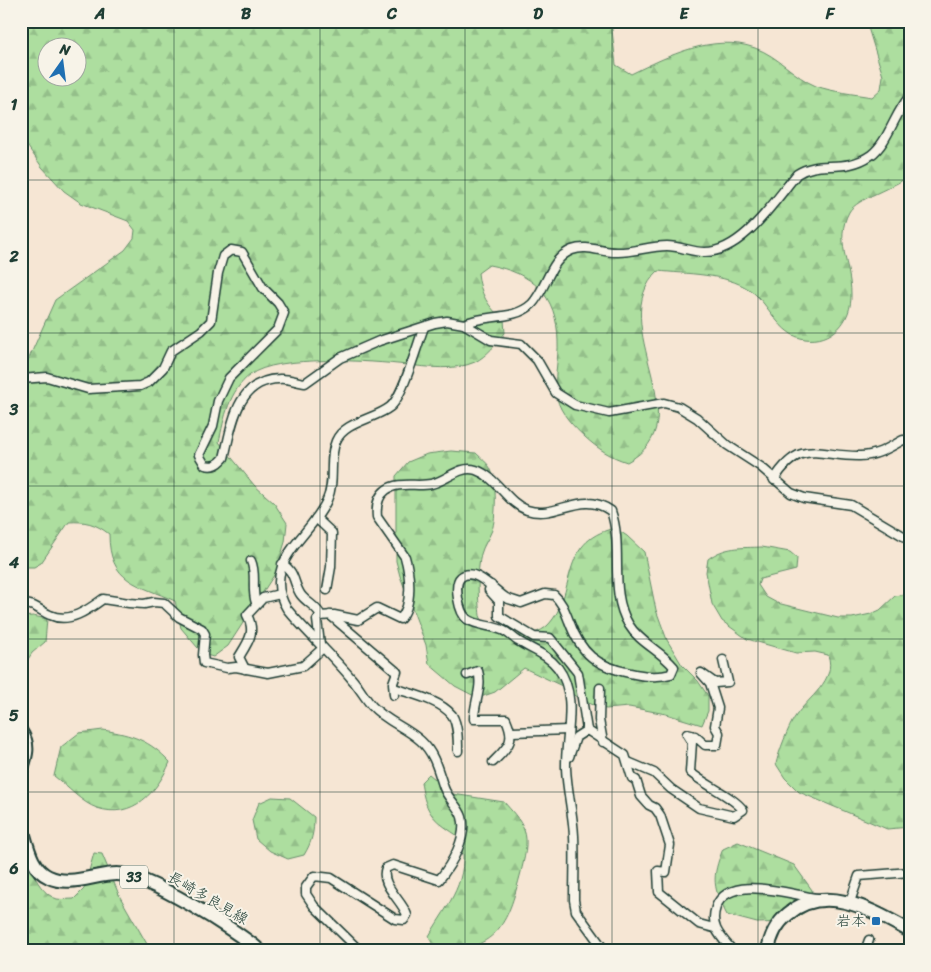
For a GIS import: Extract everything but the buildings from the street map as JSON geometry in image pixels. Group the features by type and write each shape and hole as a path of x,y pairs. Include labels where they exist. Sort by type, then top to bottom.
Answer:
{"main road":[{"path":"21,732 26,741 21,771"},
{"name":"長崎多良見線","path":"21,825 34,862 39,871 48,877 65,880 116,874 129,875 152,885 224,924 260,951"},
{"path":"768,951 775,930 783,919 804,903 824,898 850,902 910,931"}],"street":[{"path":"618,21 638,21"},
{"path":"464,324 473,320 521,311 532,303 559,259 571,250 585,247 609,252 631,252 670,246 704,252 720,250 730,246 751,228 797,174 804,169 851,165 874,154 903,104 910,96"},
{"path":"21,379 47,377 88,389 140,386 149,382 164,368 171,351 201,331 210,321 218,272 223,256 231,250 242,252 263,288 278,303 284,313 278,329 229,378 222,389 214,426 199,455 205,465 211,466 220,463 224,458 236,409 246,393 258,384 280,378 306,384 347,354 424,327 447,322 464,324 476,333 491,340 521,344 537,360 556,393 575,406 609,412 664,404 679,407 697,418 727,445 761,467 774,480 791,492 804,498 851,505 910,540"},
{"path":"360,951 314,906 306,894 309,881 314,876 331,878 395,919 404,920 407,915 404,908 386,882 384,873 386,868 393,865 440,880 449,868 464,829 462,817 445,790 440,771 430,750 412,734 384,718 322,646 287,609 280,594 278,582 282,564 316,518 330,493 336,440 346,430 390,407 398,396 424,327"},
{"path":"774,480 783,465 798,454 819,452 860,456 884,451 903,440 910,442"},
{"path":"322,646 317,620 326,616 358,620 377,608 400,619 405,614 408,604 407,565 405,558 377,517 376,508 385,491 393,485 431,484 468,468 479,471 526,510 541,512 594,502 612,511 618,541 620,607 633,631 665,656 675,668 672,674 662,677 644,676 602,665 588,655 581,646 564,608 554,595 546,594 521,603 506,597 490,585 469,574 462,576 458,586 459,608 464,617 471,622 503,630 519,642 541,652 555,665 568,687 570,700 566,766 574,836 576,911 605,951"},
{"path":"316,518 332,533 332,567 327,590"},
{"path":"251,561 254,568 253,594 256,603"},
{"path":"282,564 293,574 300,593 397,672 394,692 431,702 452,716 457,728 458,750"},
{"path":"490,585 489,590 499,601 499,616 534,637 550,638 578,673 587,730 625,755 642,796 660,815 670,845 666,872 658,871 659,892 699,924 714,928"},
{"path":"245,669 239,657 250,639 252,625 247,615 256,603 263,598 280,594"},
{"path":"21,605 35,606 50,616 62,619 81,613 103,600 111,599 129,604 164,603 180,616 202,629 205,634 202,655 204,663 227,668 268,673 303,666 322,646"},
{"path":"628,762 654,773 671,789 699,808 734,816 743,810 738,803 704,784 690,772 692,742 687,734 695,736 705,745 717,745 719,733 715,726 718,708 710,683 701,674 715,683 728,682 723,660"},
{"path":"467,675 478,671 481,680 474,708 474,719 506,719 512,732 508,747 493,762"},
{"path":"600,688 599,720 603,742"},
{"path":"512,732 568,730"},
{"path":"566,766 576,737 587,730"},
{"path":"850,902 859,876 910,872"},
{"path":"733,951 714,928 713,918 720,899 729,892 737,889 779,891 798,896 824,898"},
{"path":"865,951 869,940"}],"green space":[{"path":"21,21 611,21 616,65 631,74 660,60 691,49 723,43 739,44 763,52 816,86 872,97 881,89 883,76 866,21 910,21 910,175 860,202 849,212 845,222 843,243 851,294 848,313 844,321 832,334 815,339 805,339 788,332 757,296 740,284 705,275 658,271 644,293 640,317 656,398 657,422 648,444 627,462 610,455 590,441 572,424 561,409 556,391 557,325 547,298 529,280 518,274 489,265 478,273 479,281 483,294 493,310 504,320 505,333 488,353 475,362 459,367 441,368 349,361 302,362 263,368 243,381 228,406 219,442 254,485 274,503 287,523 285,542 276,572 228,646 213,657 203,654 181,628 175,601 138,585 120,572 114,563 110,550 109,534 99,527 85,522 69,522 41,563 34,567 21,567 21,376 55,300 125,250 134,238 135,230 128,221 81,203 64,191 42,167 21,137"},
{"path":"451,451 476,453 489,466 493,475 495,500 493,525 481,554 478,574 480,614 486,625 502,633 523,635 541,630 548,625 563,599 576,556 584,544 597,535 615,528 644,552 656,610 667,640 682,665 698,681 708,696 708,711 702,725 666,714 629,707 606,709 582,701 562,686 524,668 495,692 478,698 455,686 429,664 426,645 396,561 396,476 408,462 427,454"},
{"path":"762,547 790,552 797,558 796,570 760,579 758,585 766,597 777,603 838,618 852,618 880,610 895,596 904,594 910,597 910,827 887,829 799,792 785,778 776,764 793,721 825,681 830,664 828,655 815,652 796,653 747,639 722,621 712,604 706,572 708,559 727,550"},
{"path":"33,616 47,619 45,642 32,653 21,670 21,617"},
{"path":"103,730 140,740 155,748 170,762 159,783 143,800 122,810 110,811 91,806 54,776 61,747 79,733"},
{"path":"429,774 453,794 504,802 518,818 526,840 526,851 516,891 504,921 496,932 486,940 473,946 456,950 435,951 429,936 456,890 463,867 463,853 461,838 438,821 429,810 421,782"},
{"path":"272,797 290,798 314,817 312,837 304,855 288,859 270,851 256,839 252,820 259,803"},
{"path":"21,842 38,883 57,899 74,899 84,889 94,853 102,854 120,897 151,951 21,951"},
{"path":"738,842 794,865 812,890 808,910 790,922 757,923 727,915 716,890 715,876 723,849"}],"place":[{"name":"岩本","path":"876,921"}]}
